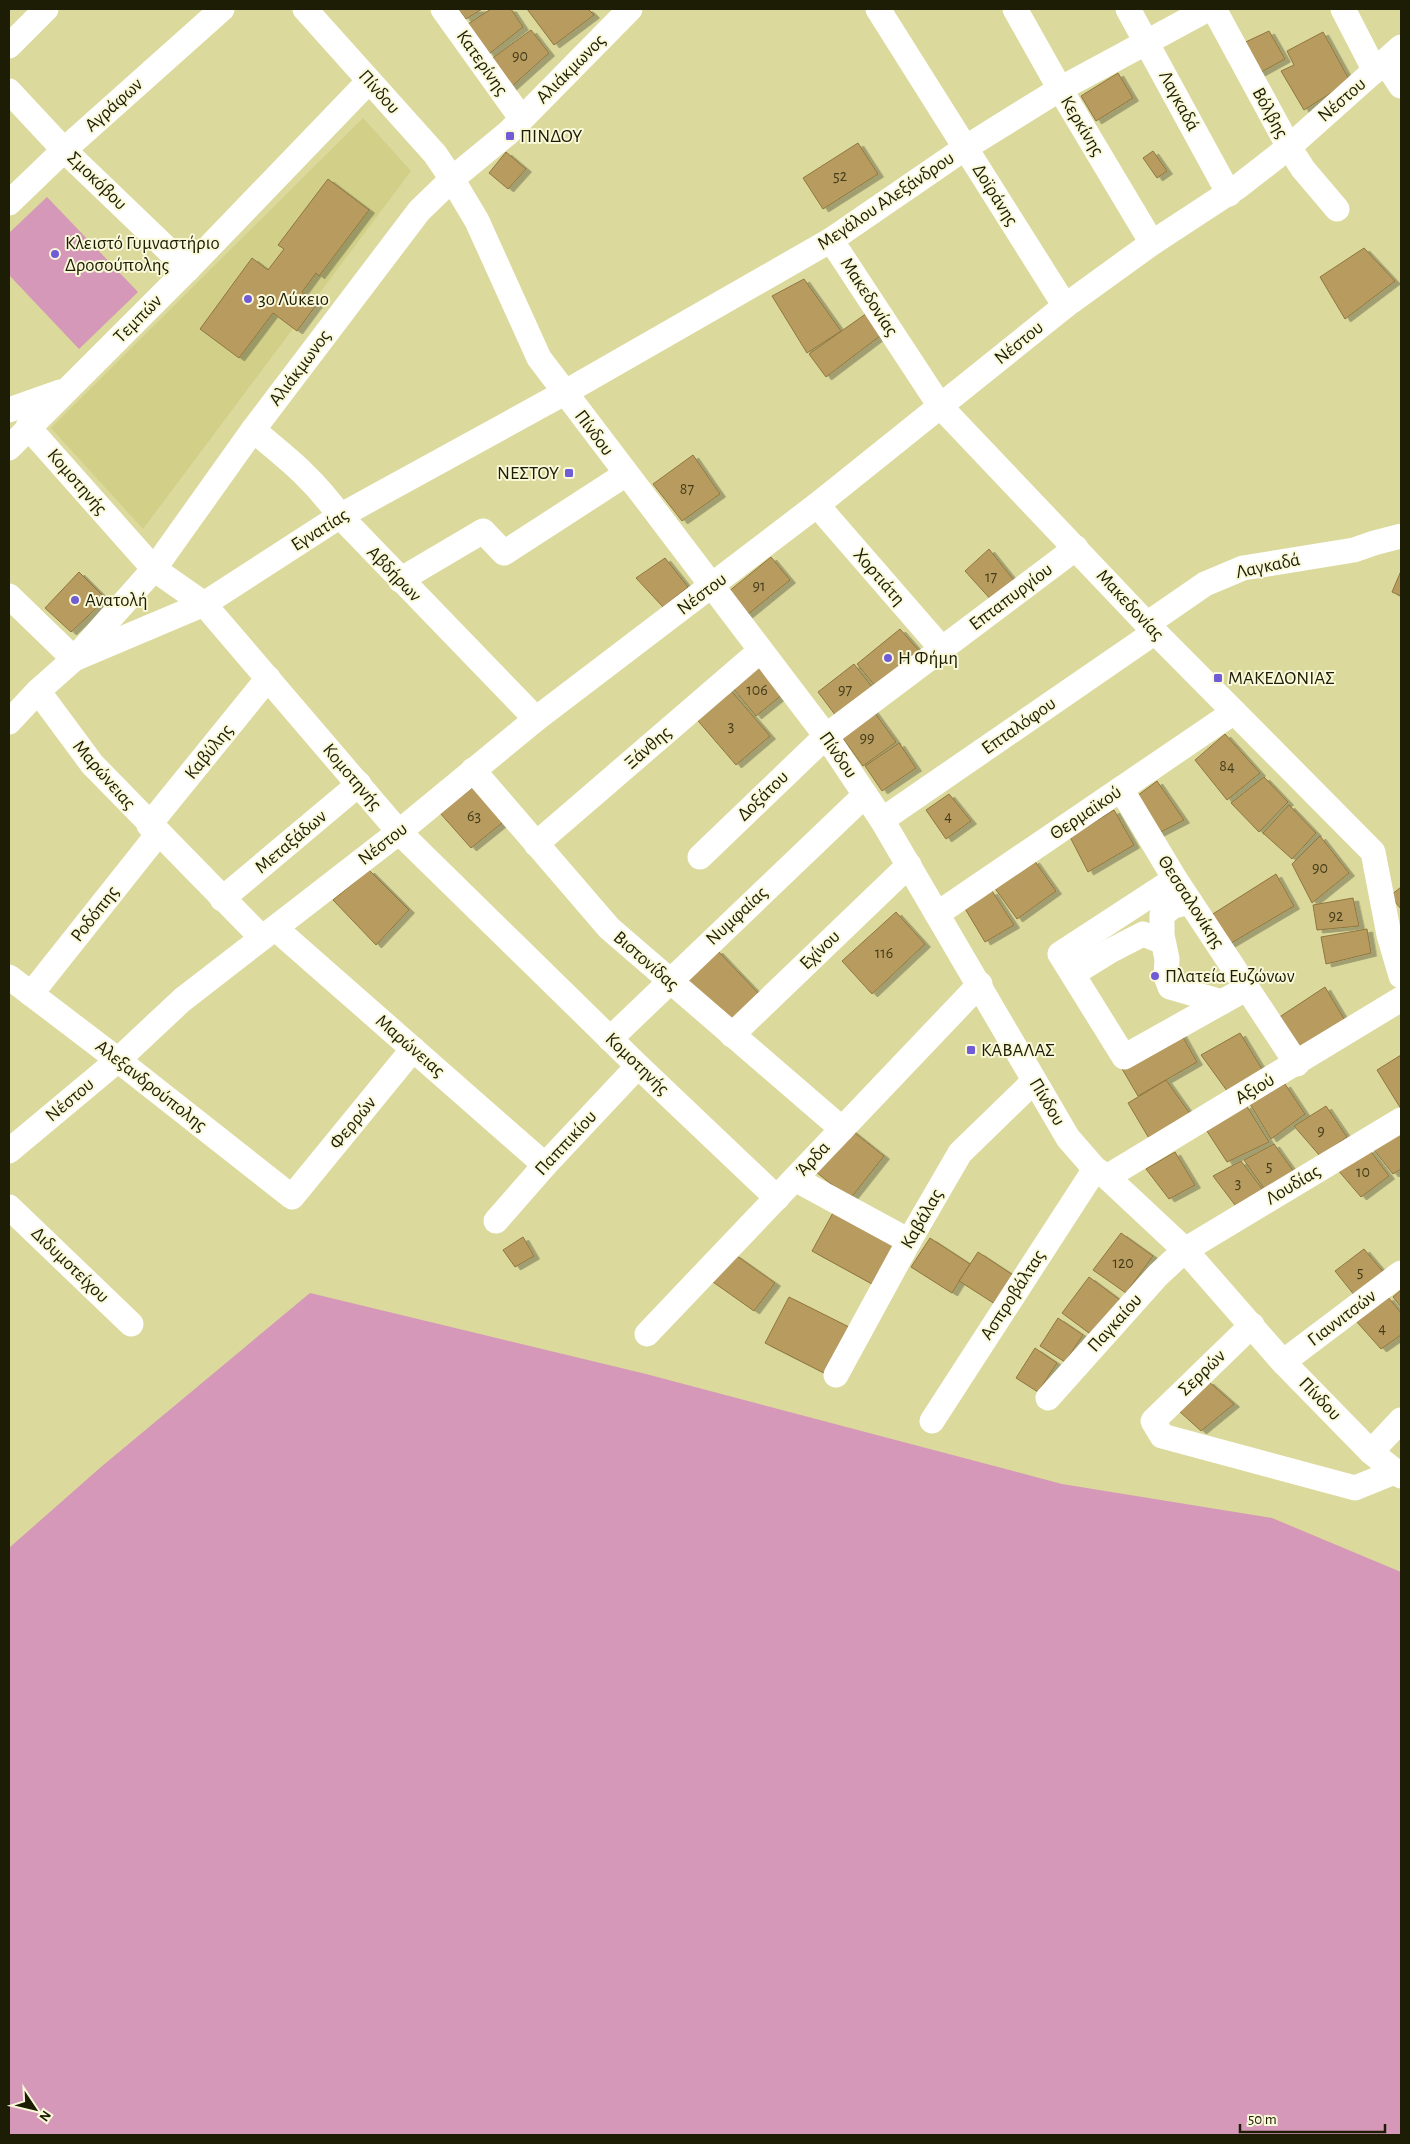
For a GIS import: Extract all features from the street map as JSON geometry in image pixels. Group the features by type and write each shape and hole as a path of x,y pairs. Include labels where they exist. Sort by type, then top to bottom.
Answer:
{"street":[{"path":"9,46 46,9"},
{"name":"Αγράφων","path":"9,203 64,150 222,9"},
{"name":"Πίνδου","path":"305,9 435,154 452,179 476,221 539,358 826,736 882,820 980,984 1068,1138 1101,1173 1185,1250 1283,1362 1371,1452 1399,1473"},
{"name":"Κατερίνης","path":"443,9 521,118"},
{"name":"Δοϊράνης","path":"878,9 1065,306"},
{"name":"Κερκίνης","path":"1015,9 1060,89 1152,243"},
{"name":"Λαγκαδά","path":"1128,9 1229,194"},
{"name":"Μεγάλου Αλεξάνδρου","path":"564,393 832,240 966,148 1060,89 1208,9"},
{"name":"Βόλβης","path":"1214,9 1289,147 1303,169 1338,209"},
{"path":"1343,9 1387,60 1401,86"},
{"name":"Αλιάκμωνος","path":"9,722 74,659 154,569 253,430 419,211 452,179 508,133 618,14"},
{"name":"Νέστου","path":"9,1151 118,1060 182,1000 399,832 536,719 711,587 1065,306 1152,243 1229,194 1289,147 1387,60"},
{"name":"Τεμπών","path":"9,448 188,269 369,81"},
{"name":"Σμοκόβου","path":"9,91 64,150 188,269"},
{"name":"Μακεδονίας","path":"832,240 940,406 1151,628 1373,852 1389,935 1401,976"},
{"path":"9,410 67,390"},
{"name":"Εγνατίας","path":"74,659 204,604 340,516 564,393"},
{"name":"Κομοτηνής","path":"28,427 154,569 204,604 399,832 610,1039 777,1198"},
{"name":"Αβδήρων","path":"253,430 298,467 323,492 340,516 400,580 536,719"},
{"path":"400,580 483,531 504,553 626,474"},
{"name":"Χορτιάτη","path":"817,504 942,649"},
{"name":"Λαγκαδά","path":"1151,628 1205,584 1243,568 1354,550 1401,536"},
{"name":"Επταπυργίου","path":"826,736 1076,548"},
{"path":"9,596 74,659"},
{"name":"Επταλόφου","path":"882,820 1151,628"},
{"name":"Ξάνθης","path":"536,844 760,651"},
{"name":"Καβύλης","path":"154,830 268,678"},
{"name":"Μαρώνειας","path":"38,692 92,764 222,899 269,933 414,1049 545,1164"},
{"name":"Θερμαϊκού","path":"937,914 1234,712"},
{"name":"Δοξάτου","path":"700,857 826,736"},
{"name":"Βιστονίδας","path":"473,770 609,928 842,1129"},
{"name":"Μεταξάδων","path":"222,899 359,784"},
{"name":"Θεσσαλονίκης","path":"1121,789 1175,879 1297,1064"},
{"name":"Νυμφαίας","path":"610,1039 866,795"},
{"name":"Ροδόπης","path":"31,994 154,830"},
{"name":"Εχίνου","path":"732,1035 909,865"},
{"path":"1175,879 1060,954 1124,1057 1247,988"},
{"path":"1190,902 1173,906 1162,915 1167,959 1166,976 1170,987 1222,1002"},
{"path":"1073,974 1110,951 1143,934 1164,942"},
{"name":"Αλεξανδρούπολης","path":"9,977 292,1197"},
{"name":"Άρδα","path":"647,1334 980,984"},
{"name":"Αξιού","path":"1101,1173 1297,1064 1401,999"},
{"name":"Φερρών","path":"292,1197 414,1049"},
{"name":"Παππικίου","path":"496,1221 545,1164 638,1066"},
{"name":"Καβάλας","path":"836,1375 909,1241 960,1154 1034,1081"},
{"name":"Λουδίας","path":"1185,1250 1401,1120"},
{"name":"Ασπροβάλτας","path":"932,1421 1101,1173"},
{"path":"795,1179 909,1241"},
{"name":"Διδυμοτείχου","path":"9,1207 131,1324"},
{"name":"Παγκαίου","path":"1048,1398 1158,1275 1185,1250"},
{"name":"Γιαννιτσών","path":"1283,1362 1401,1273"},
{"name":"Σερρών","path":"1252,1325 1153,1420 1162,1436 1355,1488 1399,1473"},
{"path":"1371,1452 1401,1420"}],"shaded area":[{"name":"3ο Λύκειο","path":"363,118 411,171 143,529 51,428"},
{"name":"Κλειστό Γυμναστήριο Δροσούπολης","path":"47,197 138,292 79,349 9,275 9,233"},
{"path":"310,1293 646,1374 1062,1484 1272,1518 1401,1572 1401,2135 9,2135 9,1548 101,1467"}],"building":[{"path":"458,9 482,9 466,19"},
{"path":"491,9 511,9 523,27 489,54 468,24"},
{"path":"527,9 588,9 594,15 554,45"},
{"path":"531,30 549,53 510,88 490,60"},
{"path":"1269,31 1285,59 1254,76 1237,46"},
{"path":"1323,32 1350,81 1304,110 1281,71 1294,65 1287,51"},
{"path":"1118,73 1133,98 1096,121 1081,96"},
{"path":"858,143 878,174 823,209 803,178"},
{"path":"1153,151 1167,171 1157,178 1143,158"},
{"path":"506,152 526,169 508,189 489,173"},
{"path":"328,179 369,210 319,276 316,273 302,292 317,304 297,331 273,313 239,358 200,329 252,258 268,270 284,249 278,245"},
{"path":"1364,248 1395,281 1345,319 1320,277"},
{"path":"804,279 841,331 807,353 772,296"},
{"path":"867,313 880,336 826,377 809,354"},
{"path":"693,455 720,494 682,521 653,484"},
{"path":"989,549 1017,584 993,602 965,571"},
{"path":"771,557 790,580 747,615 728,592"},
{"path":"665,558 688,587 663,607 636,578"},
{"path":"1401,571 1401,596 1392,592"},
{"path":"79,572 106,599 71,632 45,608"},
{"name":"Η Φήμη","path":"900,629 920,652 876,687 857,664"},
{"path":"758,664 783,694 756,716 731,686"},
{"path":"854,664 873,688 836,716 818,692"},
{"path":"727,686 770,736 736,765 693,715"},
{"path":"872,709 896,742 863,766 839,733"},
{"path":"1225,734 1260,773 1227,800 1195,760"},
{"path":"899,743 916,768 882,791 865,766"},
{"path":"1264,777 1288,802 1259,832 1231,803"},
{"path":"1157,781 1184,820 1155,835 1133,799"},
{"path":"476,785 507,819 471,848 440,813"},
{"path":"949,794 971,821 946,839 926,810"},
{"path":"1289,805 1316,833 1292,859 1263,833"},
{"path":"1114,810 1134,845 1088,872 1070,837"},
{"path":"1320,836 1349,873 1312,903 1292,864"},
{"path":"1034,860 1056,891 1017,919 994,887"},
{"path":"369,870 409,910 376,945 333,900"},
{"path":"1276,874 1294,906 1228,945 1208,917"},
{"path":"1401,887 1401,909 1390,896"},
{"path":"992,891 1014,925 985,942 964,907"},
{"path":"1353,898 1359,926 1317,930 1313,905"},
{"path":"896,912 925,944 872,994 842,961"},
{"path":"1367,929 1371,953 1326,964 1321,937"},
{"path":"717,950 760,995 728,1026 685,981"},
{"path":"1325,987 1346,1022 1298,1052 1275,1020"},
{"path":"1179,1030 1197,1062 1138,1096 1118,1062"},
{"path":"1240,1033 1265,1074 1230,1095 1201,1055"},
{"path":"1401,1055 1401,1109 1377,1070"},
{"path":"1166,1080 1191,1115 1150,1140 1128,1103"},
{"path":"1285,1084 1305,1114 1271,1139 1250,1104"},
{"path":"1246,1105 1269,1142 1227,1162 1205,1128"},
{"path":"1326,1106 1347,1137 1320,1156 1294,1126"},
{"path":"1401,1128 1401,1169 1393,1174 1370,1145"},
{"path":"850,1129 884,1156 850,1199 816,1172"},
{"path":"1274,1144 1294,1172 1265,1190 1244,1160"},
{"path":"1369,1149 1389,1176 1361,1197 1337,1169"},
{"path":"1175,1152 1195,1185 1169,1199 1146,1169"},
{"path":"1241,1161 1263,1190 1238,1209 1213,1176"},
{"path":"834,1211 894,1244 872,1284 812,1251"},
{"path":"1121,1233 1153,1256 1126,1293 1093,1270"},
{"path":"523,1237 534,1256 515,1267 503,1250"},
{"path":"930,1238 970,1264 952,1293 911,1267"},
{"path":"1364,1249 1385,1274 1355,1296 1335,1271"},
{"path":"978,1252 1013,1275 995,1304 959,1281"},
{"path":"734,1254 775,1283 754,1311 713,1282"},
{"path":"1089,1277 1120,1300 1093,1336 1062,1313"},
{"path":"1401,1290 1401,1307 1393,1297"},
{"path":"789,1297 849,1327 826,1374 765,1343"},
{"path":"1388,1297 1401,1313 1401,1335 1381,1349 1356,1321"},
{"path":"1058,1318 1083,1335 1065,1362 1040,1346"},
{"path":"1035,1348 1057,1363 1038,1392 1016,1378"},
{"path":"1208,1381 1234,1404 1201,1431 1179,1411"}],"place":[{"name":"ΠΙΝΔΟΥ","path":"510,136"},
{"name":"Κλειστό Γυμναστήριο Δροσούπολης","path":"55,254"},
{"name":"3ο Λύκειο","path":"248,299"},
{"name":"ΝΕΣΤΟΥ","path":"569,473"},
{"name":"Ανατολή","path":"75,600"},
{"name":"Η Φήμη","path":"888,658"},
{"name":"ΜΑΚΕΔΟΝΙΑΣ","path":"1218,678"},
{"name":"Πλατεία Ευζώνων","path":"1155,976"},
{"name":"ΚΑΒΑΛΑΣ","path":"971,1050"}]}
